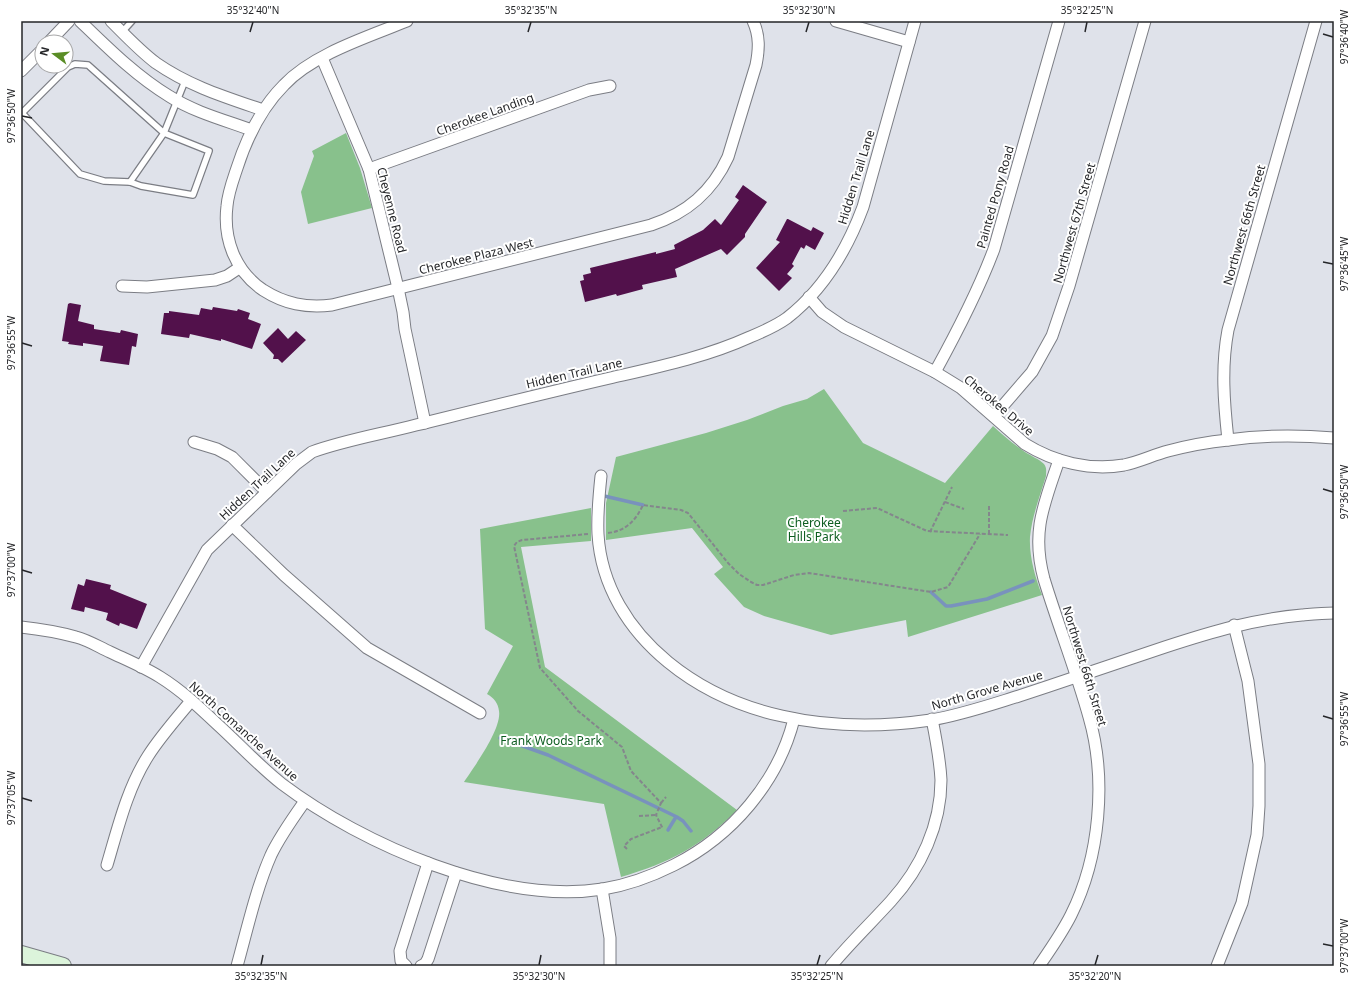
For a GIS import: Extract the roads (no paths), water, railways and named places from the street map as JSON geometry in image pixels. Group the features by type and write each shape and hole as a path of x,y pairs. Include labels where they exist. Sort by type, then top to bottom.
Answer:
{"main road":[{"path":"21,954 63,966"}],"street":[{"path":"57,34 70,21"},
{"path":"80,21 136,74 154,87 177,100 212,116 252,130"},
{"path":"111,21 155,62 185,81 213,93 263,110"},
{"name":"Cherokee Plaza West","path":"407,21 322,58 301,70 285,83 263,110 252,130 240,156 229,191 226,206 228,235 232,252 239,268 248,278 272,296 283,301 306,306 332,305 651,225 680,213 691,205 715,181 728,157 757,59 759,44 753,21"},
{"path":"836,21 910,42"},
{"name":"Hidden Trail Lane","path":"141,667 201,559 213,542 296,464 312,452 518,399 649,369 725,349 786,319 826,278 840,257 857,224 915,21"},
{"name":"Painted Pony Road","path":"935,372 975,296 994,249 1059,21"},
{"name":"Northwest 67th Street","path":"994,416 1032,372 1052,336 1069,286 1145,21"},
{"name":"Northwest 66th Street","path":"1228,440 1224,395 1224,370 1225,346 1228,330 1316,21"},
{"path":"21,71 34,58"},
{"name":"Cheyenne Road","path":"322,58 369,169 398,288 425,423"},
{"name":"Cherokee Landing","path":"369,169 589,90 610,86"},
{"path":"122,286 147,287 215,280 227,276 239,268"},
{"name":"Cherokee Drive","path":"809,297 822,312 844,327 935,372 961,388 1025,444 1059,460 1089,466 1124,465 1168,451 1228,440 1287,436 1334,438"},
{"path":"194,442 217,449 232,457 266,492"},
{"name":"Northwest 66th Street","path":"1039,966 1056,942 1071,915 1082,890 1095,836 1098,803 1098,772 1090,718 1044,579 1038,550 1040,521 1059,460"},
{"name":"North Grove Avenue","path":"602,476 599,495 598,534 603,565 615,599 624,614 646,642 659,654 691,678 729,699 769,713 794,719 817,722 872,724 932,720 978,708 1234,625 1279,618 1334,613"},
{"path":"232,525 284,575 367,648 480,713"},
{"path":"1217,966 1242,903 1257,835 1259,806 1259,764 1248,681 1234,625"},
{"name":"North Comanche Avenue","path":"21,627 77,637 158,676 191,701 281,783 305,800 352,829 402,852 456,873 511,886 538,890 566,891 602,889 617,886 661,872 694,854 721,834 747,809 766,783 776,766 785,748 794,719"},
{"path":"107,865 122,814 134,783 148,757 163,735 191,701"},
{"path":"831,966 844,950 892,901 919,864 929,842 940,801 941,779 932,720"},
{"path":"237,966 262,880 271,855 305,800"},
{"path":"406,966 400,961 400,951 428,863"},
{"path":"422,966 428,959 456,873"},
{"path":"602,889 610,938 610,966"}],"lane":[{"path":"122,32 132,21"},
{"path":"75,64 88,65 164,133 209,151 193,195 142,186 130,182 104,181 80,174 22,112 68,67 75,64"},
{"path":"130,182 164,133 185,81"}],"waterway":[{"path":"600,495 643,505"},
{"path":"931,592 946,606 951,606 987,599 1033,581"},
{"path":"500,738 548,755 677,817 683,821 691,831"},
{"path":"668,830 676,817"}],"park label":[{"name":"Cherokee Hills Park","path":"814,529"},
{"name":"Frank Woods Park","path":"551,740"}]}
